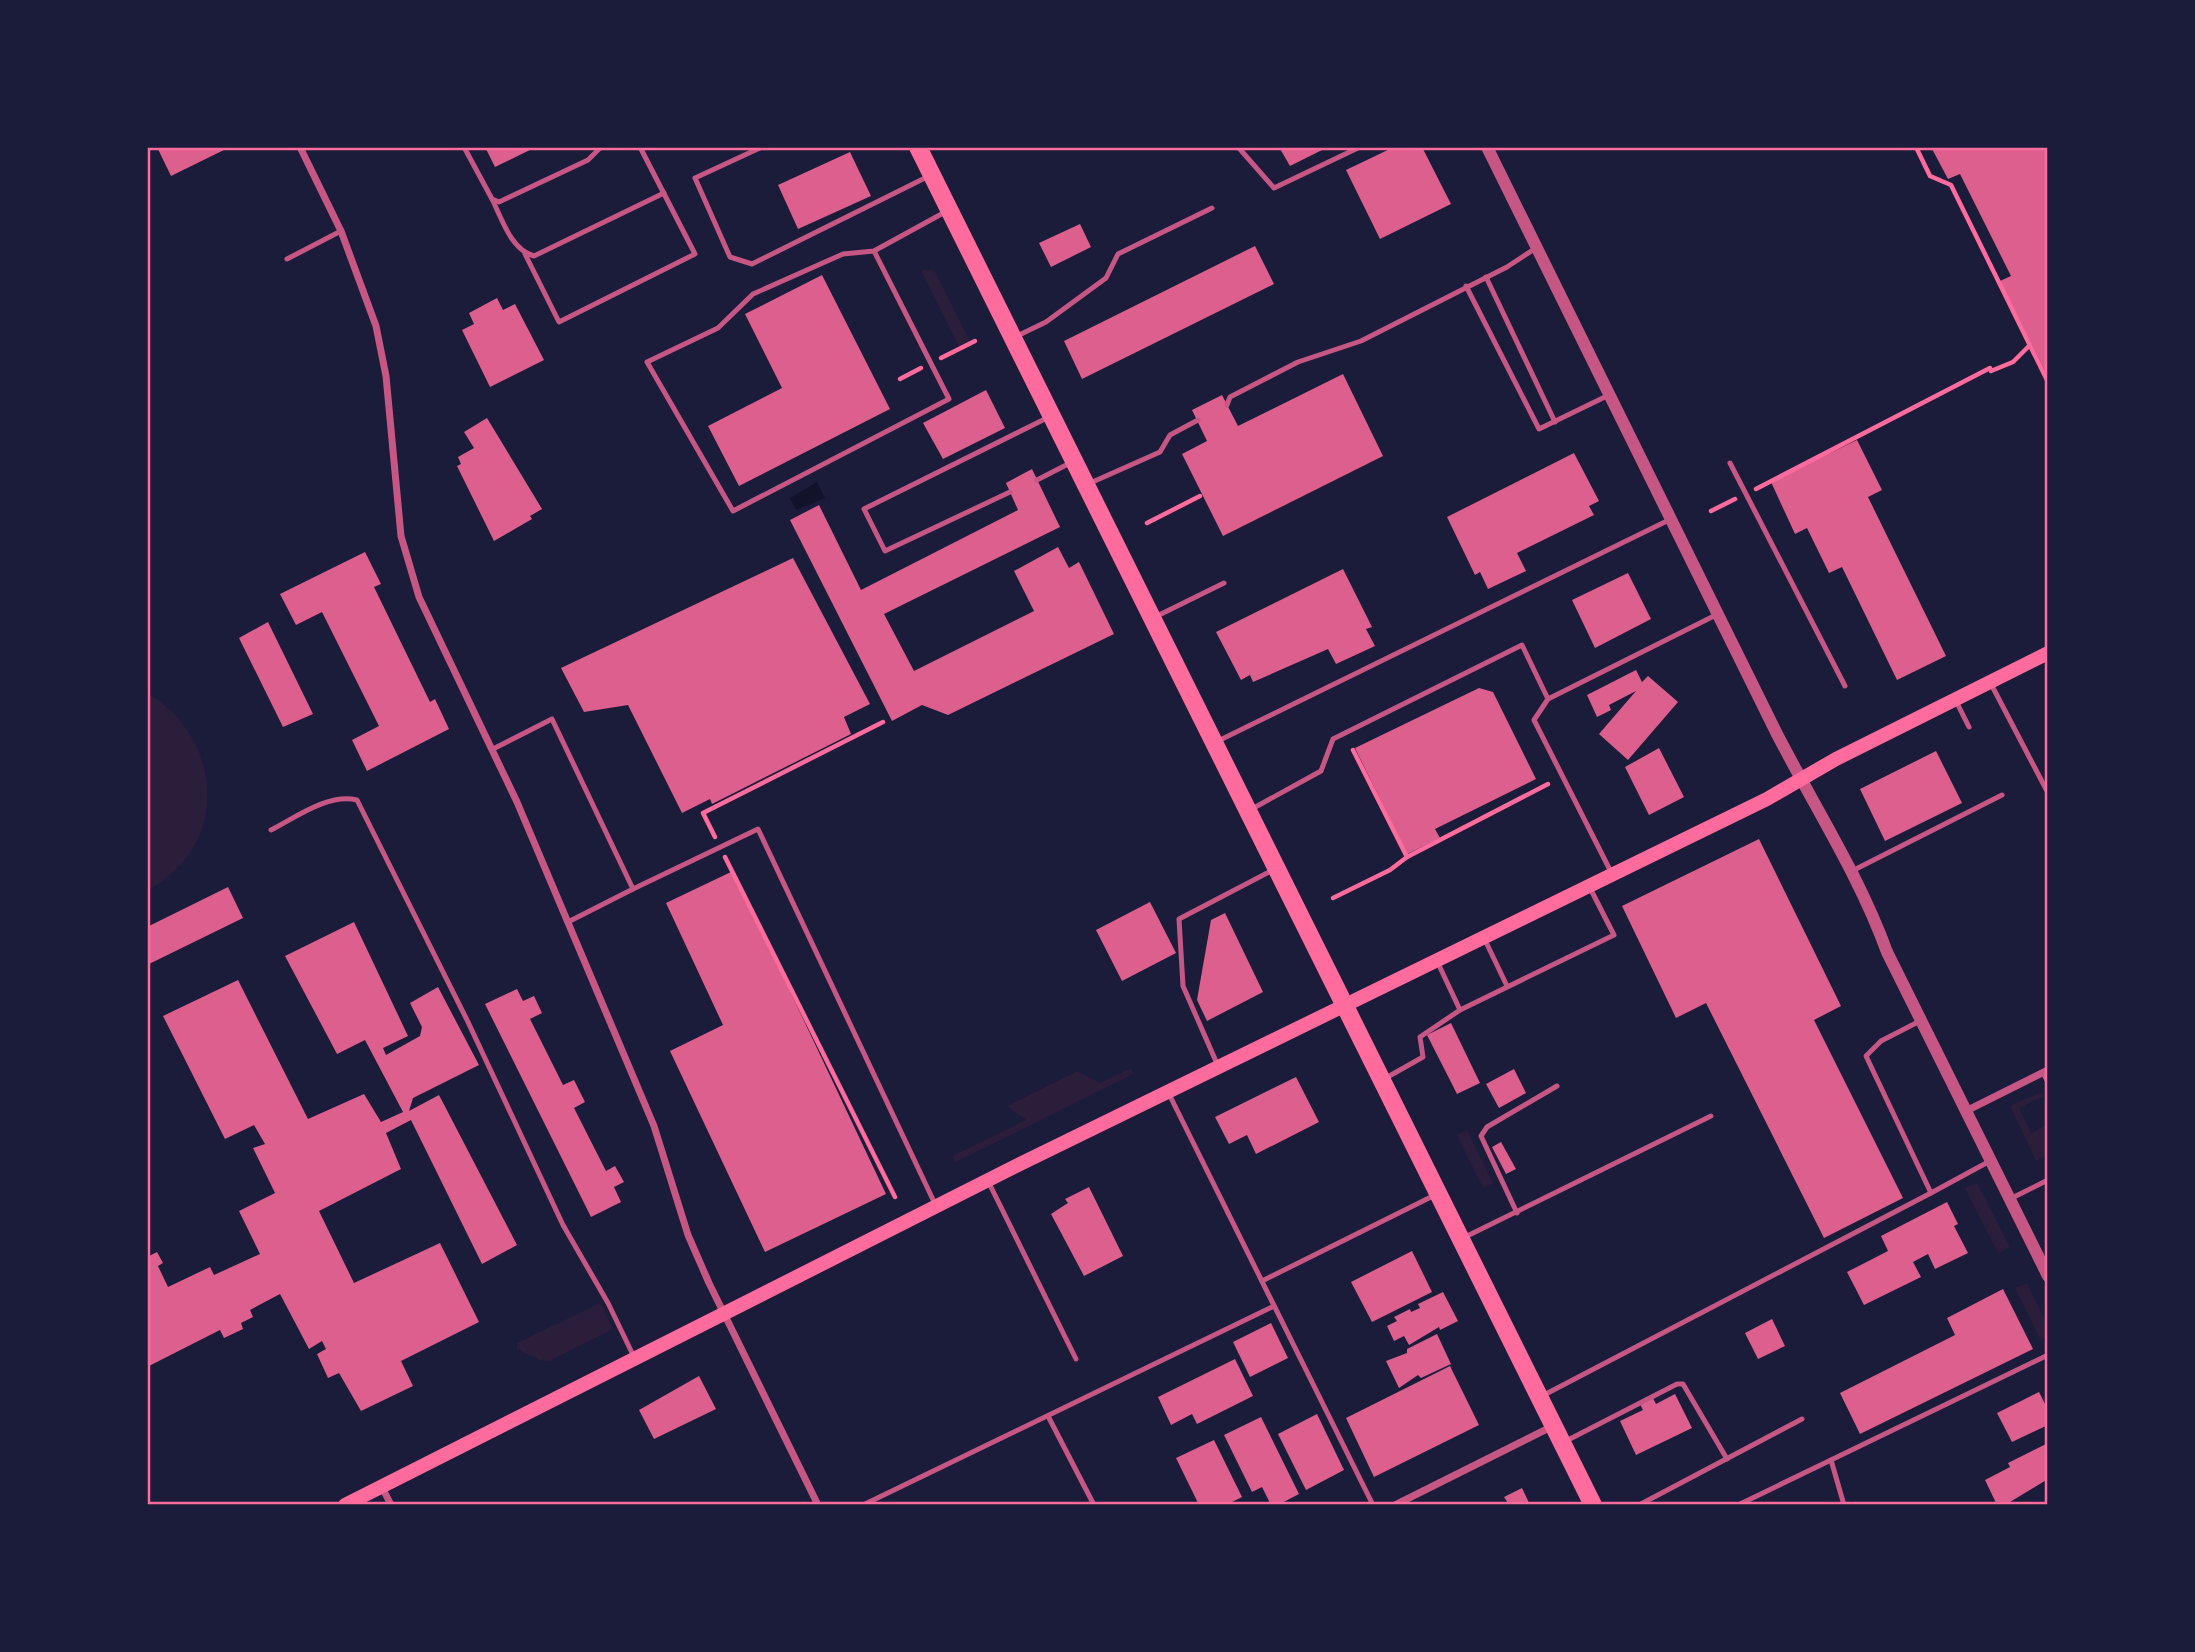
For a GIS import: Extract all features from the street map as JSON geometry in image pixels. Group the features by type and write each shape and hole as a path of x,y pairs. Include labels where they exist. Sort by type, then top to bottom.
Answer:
{"main road":[{"path":"918,147 1593,1505"},
{"path":"345,1505 988,1180 1612,875 2048,653"}],"street":[{"path":"300,147 341,231 367,296 381,351 391,419 396,500 409,566 419,597 493,749 568,922 654,1126 688,1235 723,1313 818,1505"},
{"path":"1487,147 1718,614 1851,872 2048,1276"},
{"path":"1966,1111 2046,1071"},
{"path":"1395,1505 1553,1426"},
{"path":"382,1486 391,1505"}],"lane":[{"path":"464,147 513,240 525,254 559,322 695,254 640,147"},
{"path":"762,147 695,178 730,257 752,264 932,174"},
{"path":"1238,147 1274,188 1360,147"},
{"path":"492,198 499,202 588,160 601,148 610,148"},
{"path":"525,254 534,257 664,193"},
{"path":"1014,337 1046,322 1106,278 1118,254 1212,208"},
{"path":"874,251 949,400 733,511 647,362 718,328 753,294 843,254 874,251 949,209"},
{"path":"287,259 341,231"},
{"path":"1227,405 1230,397 1298,362 1361,341 1486,277 1536,248"},
{"path":"1486,277 1555,422"},
{"path":"1466,286 1539,429 1609,395"},
{"path":"1010,492 885,551 864,509 1052,416"},
{"path":"1085,485 1160,452 1170,435 1198,420"},
{"path":"1037,480 1074,461"},
{"path":"1730,463 1845,686"},
{"path":"1214,743 1671,519"},
{"path":"1152,619 1224,583"},
{"path":"1612,875 1534,720 1548,699 1718,614"},
{"path":"1248,812 1321,771 1334,738 1522,645 1548,699"},
{"path":"1990,682 2048,793"},
{"path":"1955,699 1969,727"},
{"path":"493,749 552,719 633,890"},
{"path":"1851,872 2002,795"},
{"path":"271,830 325,803 347,797 356,800 468,1022 562,1225 608,1303 634,1357"},
{"path":"568,922 758,829 936,1206"},
{"path":"1219,1068 1183,986 1179,919 1276,869"},
{"path":"1380,1081 1423,1057 1420,1037 1460,1010 1614,935 1589,886"},
{"path":"1484,938 1507,986"},
{"path":"1437,961 1460,1010"},
{"path":"1921,1020 1881,1041 1866,1056 1931,1193"},
{"path":"2046,1071 2048,1082"},
{"path":"1517,1213 1481,1136 1487,1127 1557,1086"},
{"path":"1168,1091 1373,1505"},
{"path":"1460,1239 1710,1116"},
{"path":"1539,1397 1990,1161"},
{"path":"988,1180 1076,1359"},
{"path":"2010,1199 2048,1180"},
{"path":"1262,1280 1437,1194"},
{"path":"863,1505 1274,1306"},
{"path":"1738,1505 2048,1355"},
{"path":"1562,1443 1677,1384 1683,1384 1727,1459"},
{"path":"1048,1416 1094,1505"},
{"path":"1639,1505 1802,1419"},
{"path":"1831,1460 1844,1505"}],"path":[{"path":"1916,147 1930,176 1951,185 2048,382"},
{"path":"1710,511 1990,368 1991,372 2013,362 2029,345"},
{"path":"1147,523 1200,496"},
{"path":"1353,750 1407,857"},
{"path":"1333,898 1548,784"}],"shaded area":[{"path":"921,270 934,270 970,341 959,346"},
{"path":"817,482 825,498 796,510 790,498"},
{"path":"147,693 173,713 191,737 203,764 207,792 204,821 193,847 174,871 147,890"},
{"path":"1131,1068 1133,1074 956,1162 952,1156 1026,1120 1007,1106 1077,1071 1100,1083"},
{"path":"2041,1092 2044,1096 2019,1108 2031,1133 2048,1124 2048,1155 2036,1161 2010,1106"},
{"path":"1467,1130 1493,1183 1483,1188 1457,1135"},
{"path":"1977,1183 2010,1247 1998,1253 1965,1188"},
{"path":"2027,1283 2048,1326 2048,1334 2041,1341 2015,1288"},
{"path":"600,1303 612,1327 610,1331 549,1361 539,1360 517,1349 517,1343"}],"building":[{"path":"157,147 230,147 171,176"},
{"path":"485,147 536,147 495,167"},
{"path":"1279,147 1328,147 1290,166"},
{"path":"1394,147 1422,147 1451,204 1380,239 1346,170"},
{"path":"1931,147 2048,147 2048,377 2000,281 2011,276 1960,174 1948,179"},
{"path":"850,152 871,196 798,229 778,185"},
{"path":"1080,224 1091,247 1051,267 1039,243"},
{"path":"1255,246 1274,284 1082,379 1064,341"},
{"path":"822,275 890,409 739,486 708,426 782,388 745,314"},
{"path":"497,298 503,310 515,304 544,360 490,387 462,330 474,324 469,313"},
{"path":"1343,374 1383,456 1223,536 1182,454 1207,441 1192,410 1222,395 1238,426"},
{"path":"986,390 1005,428 943,459 923,423"},
{"path":"487,418 542,509 530,516 532,519 494,541 457,466 461,464 458,457 474,448 464,432"},
{"path":"1857,440 1882,490 1868,497 1946,656 1897,680 1842,567 1829,573 1807,528 1795,534 1771,482"},
{"path":"1574,453 1599,501 1589,506 1594,515 1517,553 1526,571 1488,589 1480,572 1475,575 1447,517"},
{"path":"1032,469 1060,527 884,614 914,671 1034,611 1014,571 1058,547 1069,568 1079,562 1114,634 948,715 922,705 892,721 790,520 819,505 861,590 1018,510 1006,483"},
{"path":"365,552 381,584 374,587 430,702 435,699 449,729 367,771 352,740 379,726 322,612 296,625 280,594"},
{"path":"793,558 870,704 844,717 851,734 712,804 710,799 682,813 628,705 584,712 561,668"},
{"path":"1343,569 1372,627 1366,629 1375,646 1336,664 1328,649 1253,682 1250,675 1241,680 1216,632"},
{"path":"1628,573 1651,619 1595,648 1572,600"},
{"path":"268,622 313,714 283,727 239,638"},
{"path":"1636,670 1642,682 1648,676 1678,702 1628,760 1599,734 1636,691 1609,705 1611,710 1597,717 1587,695"},
{"path":"1479,688 1493,692 1536,779 1435,829 1440,838 1407,854 1355,748"},
{"path":"1659,748 1684,797 1649,815 1625,767"},
{"path":"1936,751 1962,803 1885,841 1860,789"},
{"path":"1759,839 1841,1006 1814,1020 1903,1198 1824,1238 1706,1003 1676,1018 1622,906"},
{"path":"733,871 886,1194 765,1252 670,1051 723,1025 666,903"},
{"path":"228,887 243,918 147,965 147,927"},
{"path":"1150,902 1176,953 1122,981 1096,930"},
{"path":"1225,913 1263,992 1207,1021 1197,1000 1211,920"},
{"path":"354,922 408,1036 383,1048 386,1055 420,1036 422,1027 410,1003 438,987 479,1065 413,1098 409,1111 439,1095 517,1245 482,1264 411,1120 386,1133 401,1169 319,1211 354,1283 440,1243 479,1322 401,1361 413,1386 361,1411 339,1373 328,1378 317,1354 326,1349 322,1341 309,1349 280,1294 250,1310 253,1317 241,1323 243,1329 224,1338 220,1330 147,1367 147,1257 157,1252 163,1263 158,1266 168,1287 210,1267 214,1275 260,1254 239,1211 275,1193 253,1148 265,1144 254,1125 225,1139 163,1016 238,980 308,1119 364,1094 381,1122 403,1112 365,1040 337,1054 285,956"},
{"path":"517,989 523,1001 534,996 542,1013 530,1019 563,1085 574,1080 585,1102 574,1108 606,1171 615,1166 624,1182 614,1187 621,1202 591,1217 485,1004"},
{"path":"1451,1023 1480,1083 1457,1094 1427,1035"},
{"path":"1514,1069 1526,1093 1499,1108 1486,1084"},
{"path":"1296,1077 1319,1122 1256,1154 1247,1135 1229,1144 1215,1117"},
{"path":"1501,1142 1516,1169 1506,1174 1492,1147"},
{"path":"1089,1187 1123,1256 1084,1276 1051,1214 1068,1203 1065,1199"},
{"path":"1947,1202 1958,1224 1954,1226 1968,1253 1935,1269 1928,1254 1913,1262 1921,1277 1864,1305 1847,1272 1888,1251 1881,1236"},
{"path":"1412,1251 1432,1292 1372,1322 1351,1282"},
{"path":"2003,1289 2033,1349 1860,1434 1840,1393 1955,1335 1947,1318"},
{"path":"1443,1292 1458,1321 1440,1330 1439,1327 1409,1345 1404,1336 1394,1341 1387,1326 1397,1321 1394,1317 1410,1309 1411,1312 1420,1308 1418,1304"},
{"path":"1772,1319 1785,1346 1758,1359 1745,1333"},
{"path":"1271,1323 1288,1358 1250,1377 1233,1342"},
{"path":"1437,1334 1451,1364 1421,1378 1418,1375 1399,1388 1386,1361 1407,1353 1407,1349"},
{"path":"1235,1359 1253,1396 1197,1424 1192,1414 1171,1425 1158,1397"},
{"path":"1450,1366 1479,1425 1374,1477 1346,1418"},
{"path":"699,1376 716,1409 654,1439 639,1410"},
{"path":"2039,1392 2048,1410 2048,1425 2012,1442 1997,1413"},
{"path":"1675,1394 1692,1428 1636,1455 1620,1421 1643,1410 1640,1404 1653,1398 1656,1404"},
{"path":"1317,1414 1344,1470 1306,1490 1278,1434"},
{"path":"1261,1417 1299,1494 1278,1505 1271,1505 1262,1487 1252,1492 1224,1435"},
{"path":"1214,1440 1242,1497 1232,1502 1233,1505 1199,1505 1176,1458"},
{"path":"2048,1443 2048,1479 2005,1505 1997,1505 1985,1480 2010,1467 2008,1463"},
{"path":"1522,1488 1530,1505 1504,1505 1508,1503 1504,1497"}]}
